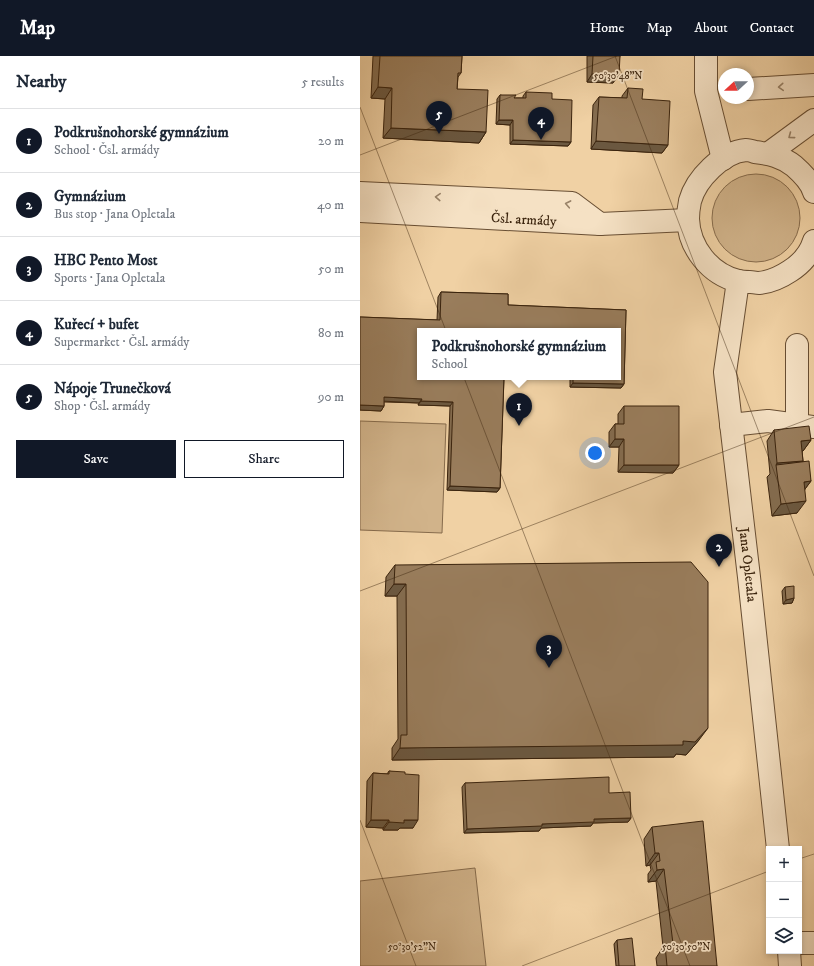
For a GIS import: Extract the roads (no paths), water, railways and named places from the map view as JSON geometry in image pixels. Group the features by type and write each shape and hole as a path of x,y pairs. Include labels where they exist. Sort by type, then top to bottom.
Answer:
{"street":[{"path":"706,56 715,91 723,159"},
{"path":"754,89 814,85"},
{"path":"769,153 814,120"},
{"path":"814,192 813,188 802,172 786,161 769,153 746,150 734,153 710,169 698,184 690,201 688,220 692,241 703,259 719,273 738,281 760,283 780,278 798,266 811,249 814,241"},
{"path":"360,193 572,203 600,224"},
{"name":"Čsl. armády","path":"360,211 600,224 688,220"},
{"name":"Jana Opletala","path":"738,281 725,372 778,846"},
{"path":"731,425 768,421 806,426 797,345"},
{"path":"802,943 814,943"},
{"path":"789,954 790,966"}],"place":[{"name":"Nápoje Trunečková","path":"439,134"},
{"name":"Kuřecí + bufet","path":"541,140"},
{"name":"Podkrušnohorské gymnázium","path":"519,426"},
{"name":"Gymnázium","path":"719,567"},
{"name":"HBC Pento Most","path":"549,668"}]}
